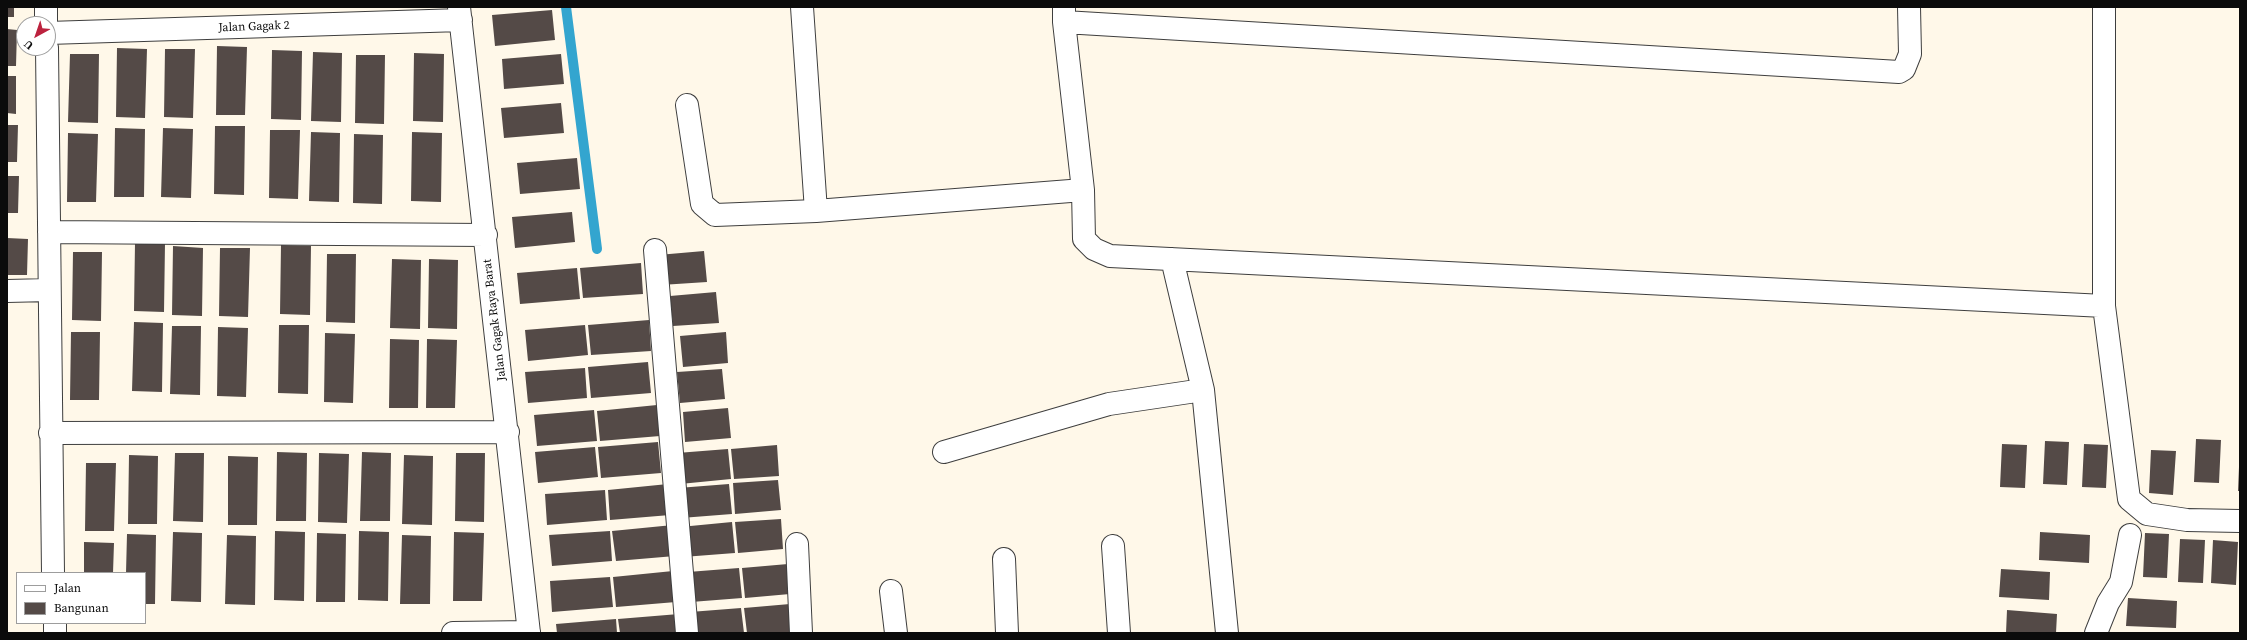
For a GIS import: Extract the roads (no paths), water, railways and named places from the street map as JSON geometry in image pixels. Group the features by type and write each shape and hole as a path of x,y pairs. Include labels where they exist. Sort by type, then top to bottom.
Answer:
{"street":[{"path":"802,7 816,211"},
{"path":"1909,7 1910,54 1904,69 1899,72 1064,15 1083,190 1084,239 1094,249 1110,256 2104,306"},
{"path":"2104,7 2104,306 2128,499 2147,514 2187,520 2240,521"},
{"name":"Jalan Gagak 2","path":"56,33 460,13"},
{"name":"Jalan Gagak Raya Barat","path":"460,13 508,432 529,633"},
{"path":"47,56 50,433 53,572"},
{"path":"687,105 702,204 709,212 715,215 816,211 1083,190"},
{"path":"49,232 486,235"},
{"path":"655,250 687,633"},
{"path":"1172,259 1202,390 1227,633"},
{"path":"7,291 49,290"},
{"path":"944,452 1109,404 1202,390"},
{"path":"50,433 508,432"},
{"path":"2096,633 2108,602 2121,582 2130,535"},
{"path":"797,544 801,633"},
{"path":"1113,546 1119,633"},
{"path":"1004,559 1008,633"},
{"path":"891,591 896,633"},
{"path":"453,633 529,633"}],"waterway":[{"path":"566,7 597,249"}]}
